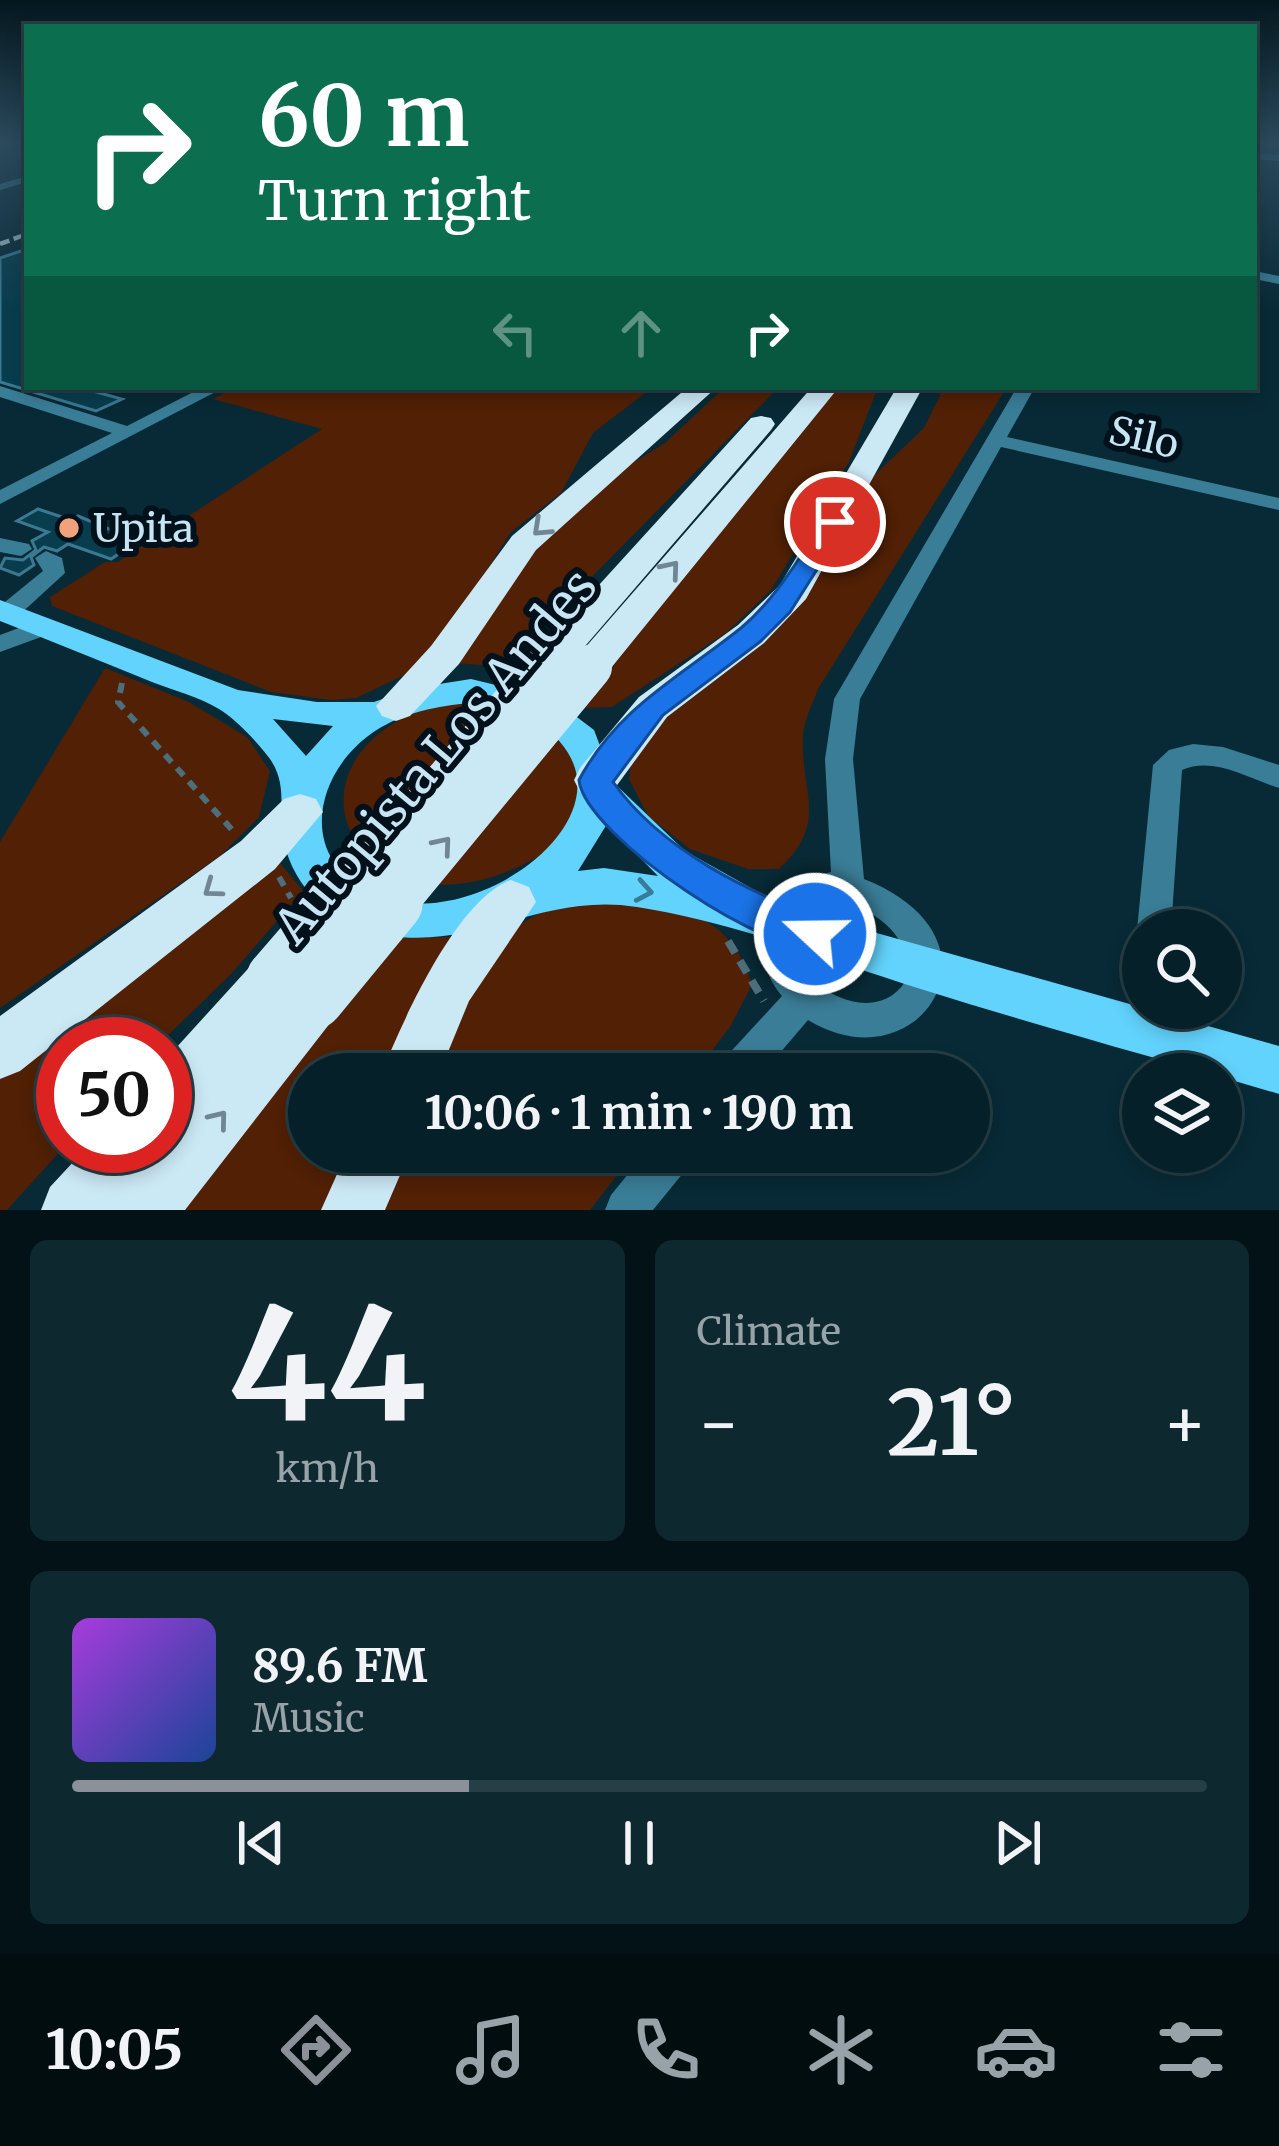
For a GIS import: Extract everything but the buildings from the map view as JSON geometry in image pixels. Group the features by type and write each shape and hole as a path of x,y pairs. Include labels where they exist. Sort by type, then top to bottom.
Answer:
{"highway":[{"path":"387,710 445,655 524,543 701,390"},
{"name":"Autopista Los Andes","path":"145,1210 295,989 795,390"},
{"name":"Autopista Los Andes","path":"579,654 823,390"},
{"path":"596,785 652,707 751,634 794,591 908,390"},
{"path":"0,1051 258,855 302,805"},
{"path":"419,1053 449,985 519,898"},
{"name":"Autopista Los Andes","path":"192,1080 295,989"},
{"path":"73,1210 105,1173"},
{"path":"353,1210 370,1173"}],"main road":[{"path":"2,622 44,627 232,701 317,713 387,710 442,692 471,691 526,700 569,726 584,744 596,785 592,819 577,848 553,875 519,898"},
{"path":"232,701 288,755 302,805 303,852 334,894 358,909 421,922 455,920 519,898 604,886 639,889 779,922 925,970 1122,1014"},
{"path":"302,805 330,750 387,710"},
{"path":"596,785 671,863 779,922"},
{"path":"1171,1029 1279,1070"}],"street":[{"path":"0,498 180,390"},
{"path":"0,479 209,390"},
{"path":"848,886 838,759 847,700 1024,390"},
{"path":"0,391 120,428"},
{"name":"Silo","path":"994,440 1279,504"},
{"path":"2,622 54,573 54,563 46,558"},
{"path":"1156,909 1168,765 1177,757 1197,755 1279,777"},
{"path":"830,886 848,886 882,898 910,922 919,937 925,970 912,1001 881,1018 841,1018 804,998 782,970 776,953 779,922 798,898 830,886"},
{"path":"756,1053 804,998"},
{"path":"626,1210 656,1173"}],"shaded area":[{"path":"230,390 649,390 593,433 561,493 511,532 441,643 415,670 356,698 331,700 271,692 52,606 50,597 105,562 118,562 322,429 213,399"},
{"path":"722,390 776,390 503,667 457,663 498,589 599,484 665,443"},
{"path":"837,390 877,390 849,462 771,590 726,633 612,707 584,708 590,686"},
{"path":"943,390 1005,390 818,689 803,735 809,806 804,836 779,869 748,869 690,849 648,816 629,779 633,750 683,698 743,660 808,595 866,483 924,428"},
{"path":"105,668 189,702 247,737 270,771 259,817 220,856 0,1008 0,842"},
{"path":"462,696 532,704 588,772 570,827 542,855 513,869 456,884 408,879 371,859 349,828 344,792 359,754 398,721"},
{"path":"273,854 303,891 187,1017 62,1017"},
{"path":"606,893 676,909 714,926 742,960 752,985 710,1053 440,1053 505,934 555,903"},
{"path":"455,937 397,1053 302,1053 390,938"},
{"path":"36,1037 36,1173 41,1173 7,1210 0,1210 0,1065"},
{"path":"288,1071 288,1173 343,1173 327,1210 181,1210"},
{"path":"387,1173 619,1173 590,1210 371,1210"}],"railway":[{"path":"0,244 24,235"}],"place":[{"name":"Upita","path":"69,528"}],"route":[{"path":"815,934 779,922 671,863 597,790 596,780 652,707 751,634 794,591 835,522"}]}
